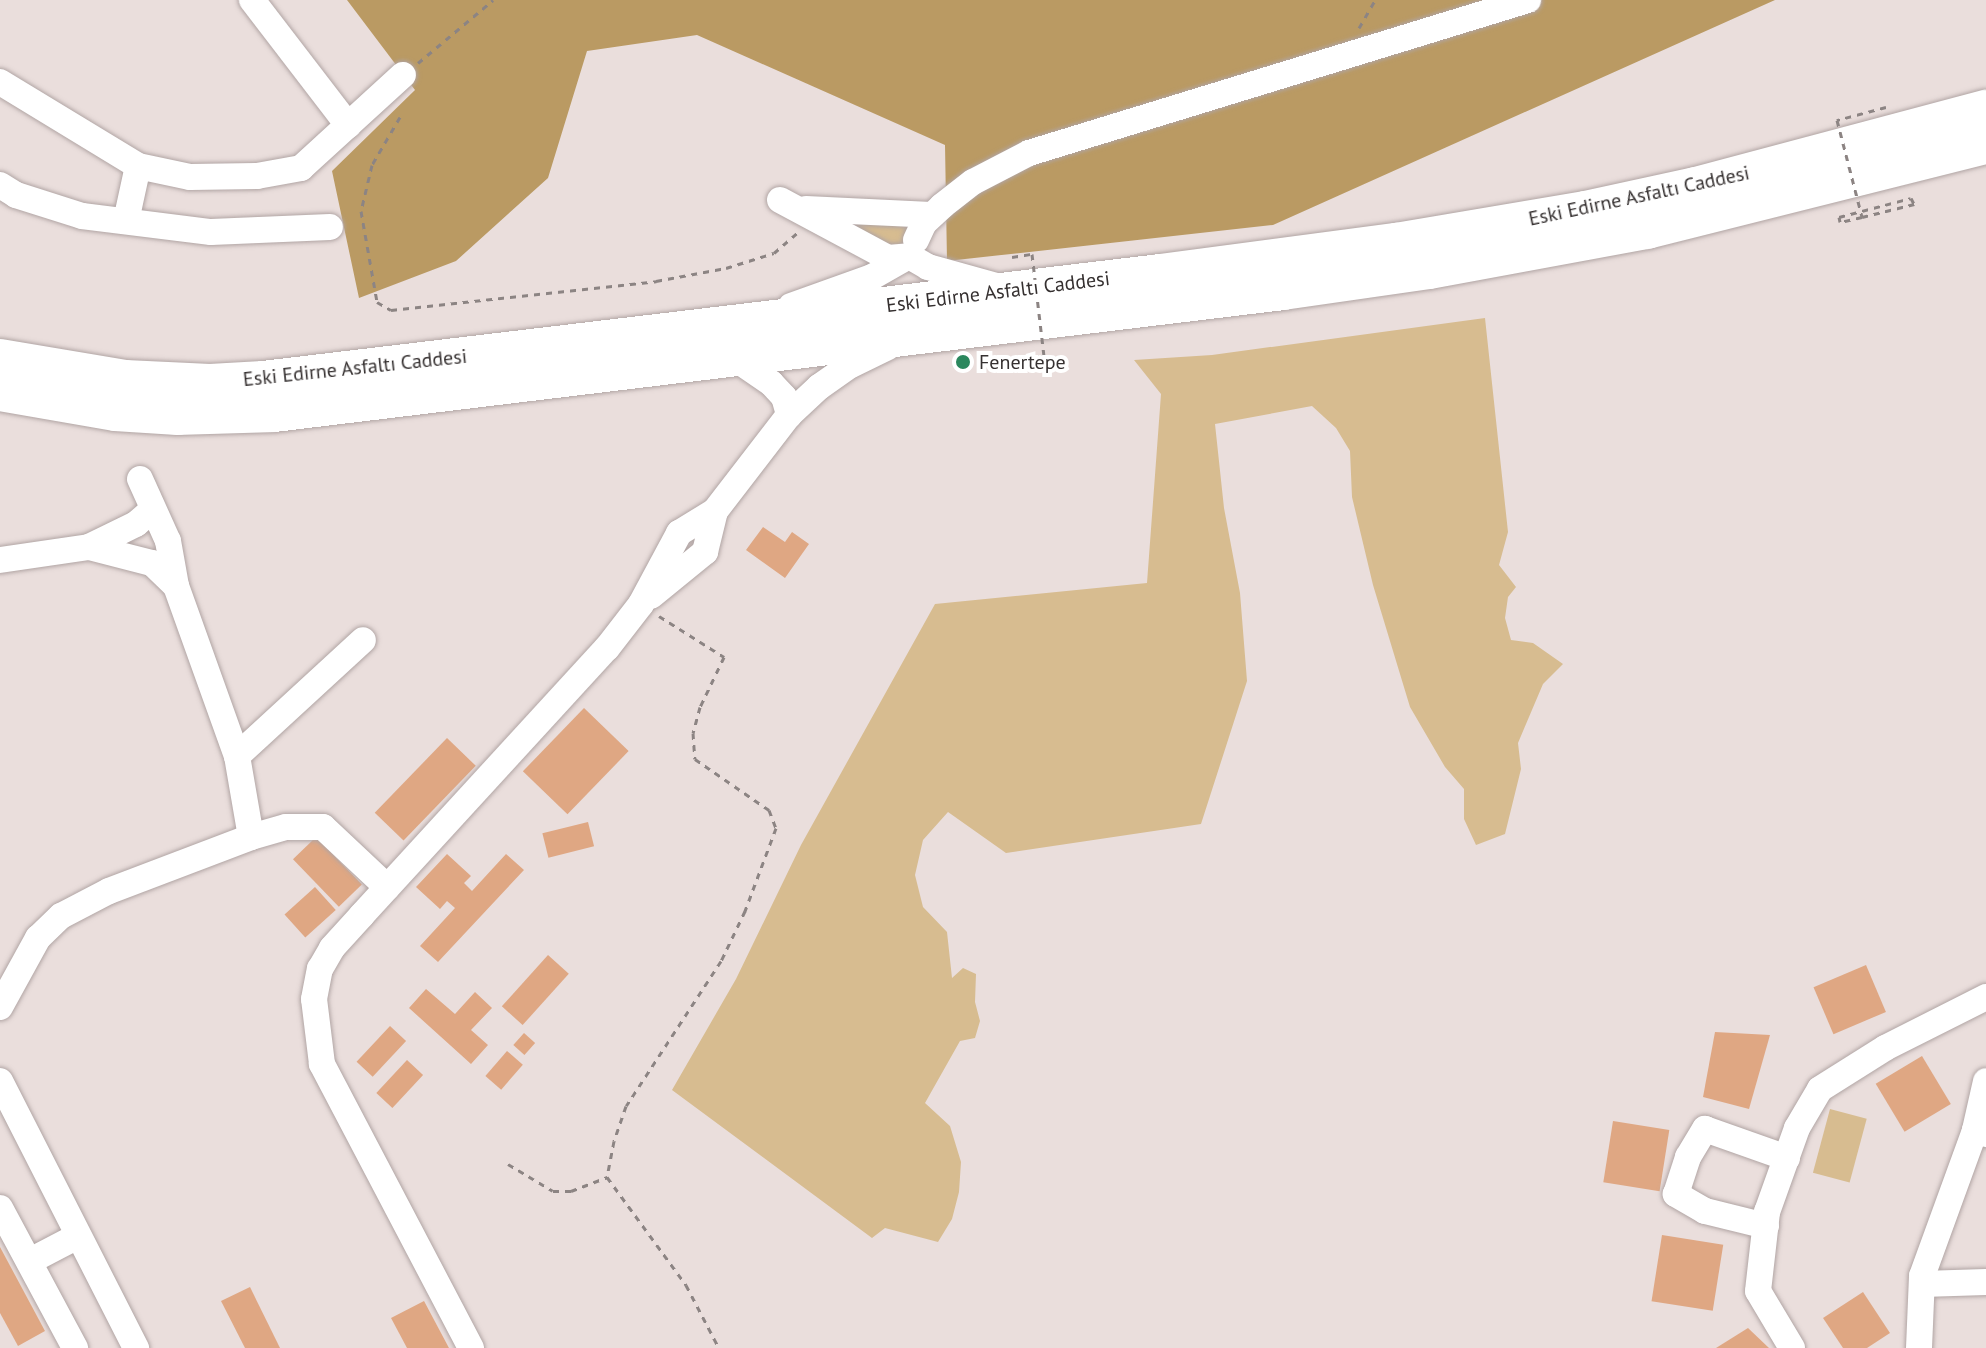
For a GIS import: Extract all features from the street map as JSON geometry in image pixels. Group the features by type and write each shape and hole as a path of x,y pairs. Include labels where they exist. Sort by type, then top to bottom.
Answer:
{"highway":[{"name":"Eski Edirne Asfaltı Caddesi","path":"0,358 90,376 210,383 303,376 750,322 1012,273 1396,242 1555,216 1696,186 1986,109"},
{"name":"Eski Edirne Asfaltı Caddesi","path":"0,392 115,412 178,416 274,413 1283,291 1567,246 1690,221 1986,145"}],"street":[{"path":"252,0 348,125"},
{"path":"750,322 872,277 912,248 931,215 973,182 1029,153 1528,0"},
{"path":"0,82 138,166 190,177 257,176 301,168 322,153 403,75"},
{"path":"126,221 138,166"},
{"path":"0,185 16,195 82,216 211,232 330,227"},
{"path":"798,208 931,215"},
{"path":"798,208 888,258 912,248"},
{"path":"912,248 951,275 1012,273"},
{"path":"471,1348 328,1077 318,1050 314,999 320,969 332,948 607,648 641,604 679,533 715,511 789,415 819,387 851,365 922,334"},
{"path":"733,357 771,383 784,397 789,415"},
{"path":"140,479 168,541 176,586 237,756 251,837"},
{"path":"0,560 89,547 136,524 152,510"},
{"path":"89,547 152,563 176,586"},
{"path":"237,756 363,640"},
{"path":"0,1007 38,938 61,916 109,891 251,837 305,825 323,827 387,887"},
{"path":"1792,1348 1758,1291 1766,1226 1797,1128 1820,1089 1885,1048 1986,997"},
{"path":"0,1081 136,1348"},
{"path":"1920,1348 1922,1284 1980,1132 1986,1081"},
{"path":"1766,1226 1705,1211 1676,1194 1688,1157 1705,1129 1787,1158"},
{"path":"0,1208 75,1348"},
{"path":"30,1261 78,1236"},
{"path":"1922,1284 1986,1282"}],"path":[{"path":"403,75 493,0"},
{"path":"1862,217 1837,120 1886,107"},
{"path":"400,117 372,165 361,211 377,302 391,310 640,283 726,268 774,253 792,238 798,208"},
{"path":"1911,198 1914,204 1862,217 1840,222 1839,217 1911,198"},
{"path":"1012,273 1032,254 1044,356 1024,358"},
{"path":"607,1177 626,1106 721,961 745,911 776,828 769,810 695,759 693,733 700,707 724,657 641,604"},
{"path":"508,1164 553,1191 571,1191 607,1177"},
{"path":"607,1177 686,1285 719,1348"}],"shaded area":[{"path":"347,0 1775,0 1273,225 947,261 945,145 697,35 587,51 548,178 456,261 359,298 332,171 415,90"},
{"path":"817,214 919,220 905,244 892,253"},
{"path":"1485,318 1508,532 1499,565 1516,587 1508,597 1505,618 1511,640 1533,643 1563,664 1543,684 1518,743 1521,769 1505,834 1476,845 1464,819 1464,789 1445,767 1410,707 1373,585 1352,497 1350,451 1336,428 1312,406 1215,424 1224,508 1240,593 1247,681 1201,824 1006,853 948,812 923,840 915,875 923,907 947,932 952,978 963,968 976,974 975,1002 980,1021 975,1038 960,1041 925,1103 950,1126 961,1162 959,1192 952,1219 938,1242 885,1228 872,1238 672,1090 736,979 801,845 935,604 1147,583 1161,394 1134,360 1212,355"},
{"path":"1830,1109 1867,1119 1850,1183 1813,1173"}],"building":[{"path":"763,527 785,542 792,532 809,544 785,578 746,550"},
{"path":"584,708 629,751 567,814 523,771"},
{"path":"447,738 476,766 404,841 375,813"},
{"path":"588,822 594,846 548,858 542,833"},
{"path":"316,837 362,884 339,907 293,859"},
{"path":"447,854 471,876 464,883 472,891 506,854 524,870 438,962 420,946 455,908 447,901 440,909 416,887"},
{"path":"315,887 336,910 305,937 285,914"},
{"path":"548,955 569,974 523,1025 502,1006"},
{"path":"1866,965 1886,1012 1833,1034 1814,987"},
{"path":"426,989 455,1014 475,992 492,1008 471,1030 488,1045 471,1064 409,1008"},
{"path":"390,1026 406,1041 373,1077 357,1062"},
{"path":"1715,1032 1770,1035 1749,1109 1703,1097"},
{"path":"524,1033 535,1043 524,1055 513,1045"},
{"path":"507,1051 523,1065 501,1090 485,1076"},
{"path":"1922,1056 1951,1104 1905,1132 1876,1084"},
{"path":"407,1060 423,1075 392,1108 376,1093"},
{"path":"1613,1121 1669,1130 1660,1191 1603,1182"},
{"path":"1662,1235 1723,1245 1713,1311 1652,1301"},
{"path":"0,1247 45,1331 18,1346 0,1313"},
{"path":"250,1287 280,1348 245,1348 221,1301"},
{"path":"1863,1292 1890,1333 1867,1348 1843,1348 1823,1318"},
{"path":"424,1301 449,1348 407,1348 391,1318"},
{"path":"1748,1328 1769,1348 1716,1348"}],"place":[{"name":"Fenertepe","path":"963,362"}]}
